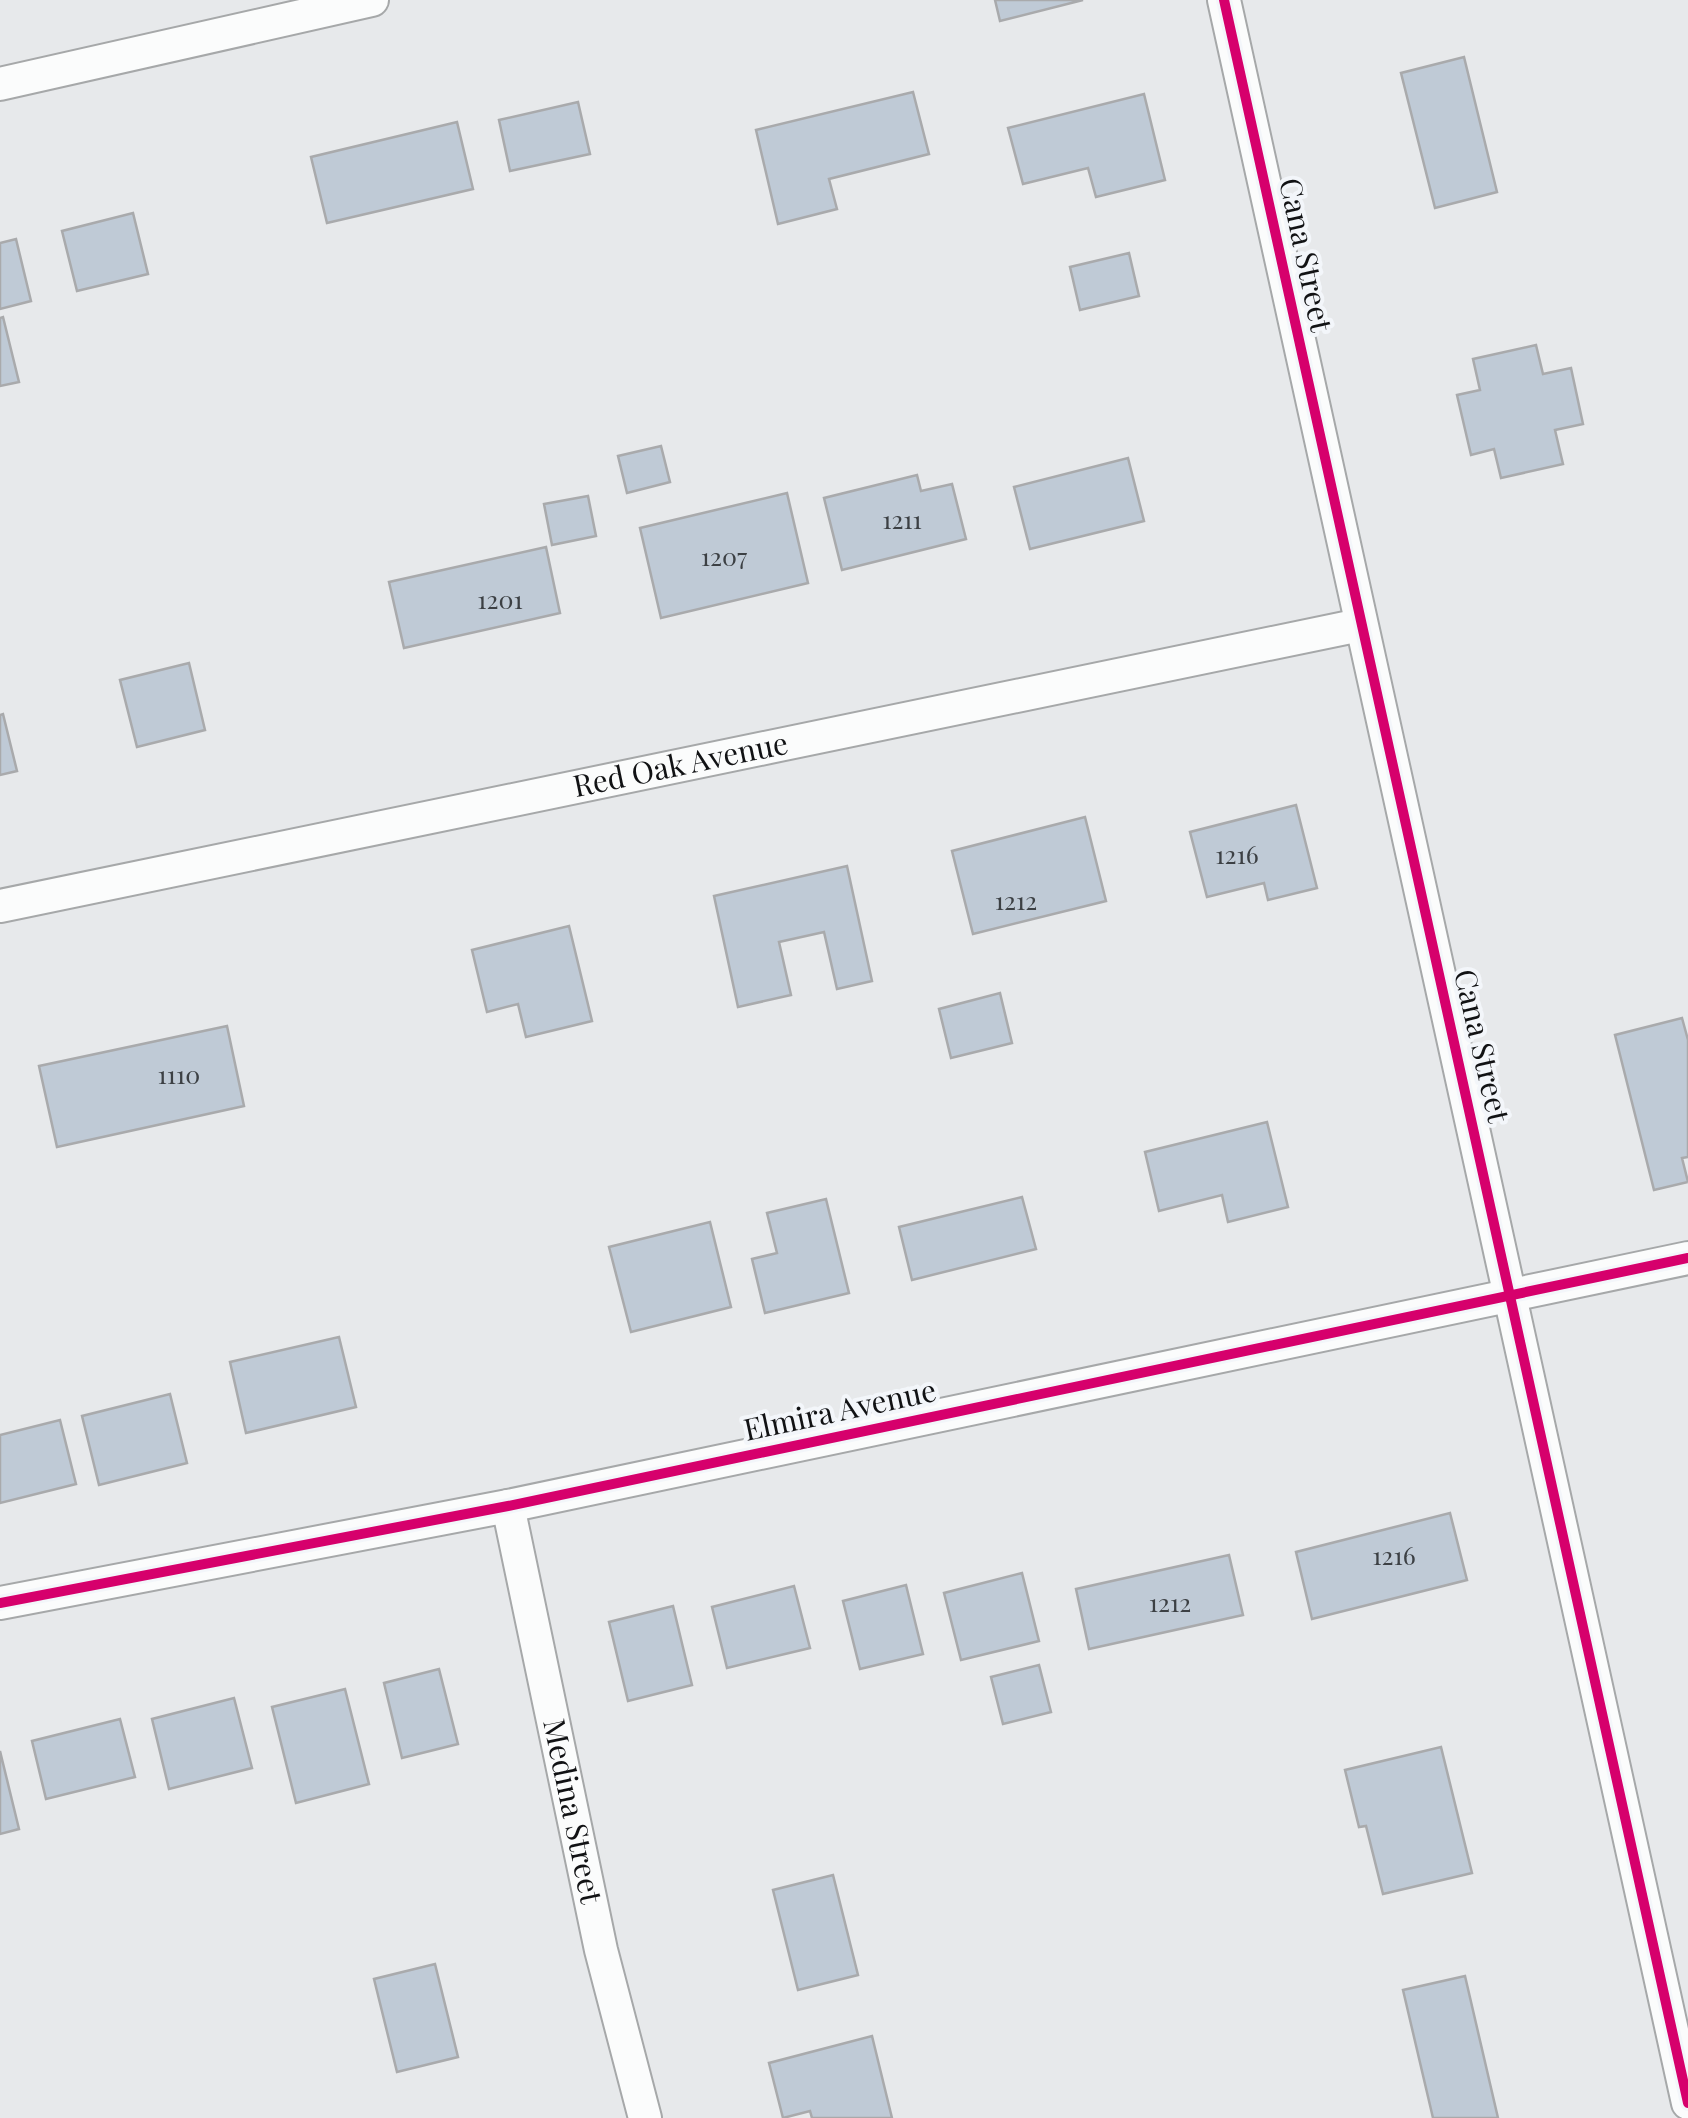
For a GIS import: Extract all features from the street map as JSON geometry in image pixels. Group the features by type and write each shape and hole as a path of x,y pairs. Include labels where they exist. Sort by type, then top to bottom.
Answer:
{"street":[{"path":"0,84 372,0"},
{"name":"Cana Street","path":"1224,0 1688,2103"},
{"name":"Red Oak Avenue","path":"0,906 1360,626"},
{"name":"Elmira Avenue","path":"0,1603 508,1506 1688,1258"},
{"name":"Medina Street","path":"508,1506 601,1950 645,2118"}],"building":[{"path":"995,0 1083,0 1000,21"},
{"path":"1464,57 1497,192 1435,208 1401,73"},
{"path":"913,92 929,154 829,179 837,209 778,224 756,130"},
{"path":"1144,94 1165,180 1096,197 1088,168 1023,184 1008,128"},
{"path":"578,102 590,154 510,171 499,120"},
{"path":"457,122 473,189 327,223 311,157"},
{"path":"133,213 148,274 77,291 62,231"},
{"path":"16,239 31,301 0,309 0,243"},
{"path":"1129,253 1139,296 1080,310 1070,267"},
{"path":"3,317 19,382 0,386 0,318"},
{"path":"1536,345 1543,374 1571,368 1583,424 1555,430 1563,464 1501,478 1494,449 1471,455 1457,395 1480,390 1473,359"},
{"path":"661,446 670,482 627,493 618,456"},
{"path":"1128,458 1144,521 1030,549 1014,487"},
{"path":"917,475 921,491 952,484 966,539 842,570 824,498"},
{"path":"787,493 808,583 661,618 640,528"},
{"path":"588,496 596,536 552,545 544,504"},
{"path":"546,547 560,613 404,648 389,582"},
{"path":"189,663 205,730 137,747 120,680"},
{"path":"3,714 17,771 0,775 0,715"},
{"path":"1296,805 1317,888 1268,900 1264,883 1207,897 1190,832"},
{"path":"1085,817 1106,901 973,934 952,851"},
{"path":"847,866 872,981 837,989 824,932 779,942 791,995 738,1007 714,896"},
{"path":"569,926 592,1021 526,1037 518,1004 487,1012 472,950"},
{"path":"1000,993 1012,1043 951,1058 939,1009"},
{"path":"1682,1018 1688,1040 1688,1157 1682,1158 1688,1182 1654,1190 1615,1035"},
{"path":"227,1026 244,1106 57,1147 39,1066"},
{"path":"1267,1122 1288,1207 1228,1222 1222,1195 1159,1211 1145,1152"},
{"path":"1022,1197 1036,1249 912,1280 899,1227"},
{"path":"826,1199 849,1293 765,1313 752,1259 777,1253 767,1213"},
{"path":"710,1222 731,1307 631,1332 609,1247"},
{"path":"339,1337 356,1407 246,1433 230,1362"},
{"path":"170,1394 187,1463 99,1485 82,1416"},
{"path":"60,1420 76,1484 0,1503 0,1435"},
{"path":"1450,1513 1467,1580 1312,1619 1296,1552"},
{"path":"1229,1555 1243,1615 1089,1649 1076,1589"},
{"path":"1022,1573 1039,1641 961,1660 944,1593"},
{"path":"906,1585 923,1654 860,1669 843,1601"},
{"path":"794,1586 810,1648 727,1668 712,1607"},
{"path":"673,1606 692,1685 628,1701 609,1622"},
{"path":"1039,1665 1051,1712 1003,1724 991,1677"},
{"path":"439,1669 458,1744 402,1758 384,1683"},
{"path":"345,1689 369,1784 296,1803 272,1707"},
{"path":"234,1698 252,1768 169,1789 152,1719"},
{"path":"120,1719 135,1777 46,1799 32,1741"},
{"path":"1441,1747 1472,1873 1383,1894 1366,1826 1359,1827 1345,1770"},
{"path":"0,1751 19,1829 0,1834"},
{"path":"833,1875 858,1975 798,1990 773,1890"},
{"path":"435,1964 458,2057 397,2072 374,1979"},
{"path":"1465,1976 1498,2118 1433,2118 1403,1990"},
{"path":"872,2036 892,2118 812,2118 810,2111 783,2118 769,2063"}],"cycle path":[{"path":"1224,0 1688,2103"},
{"path":"0,1603 508,1506 1688,1258"}]}
